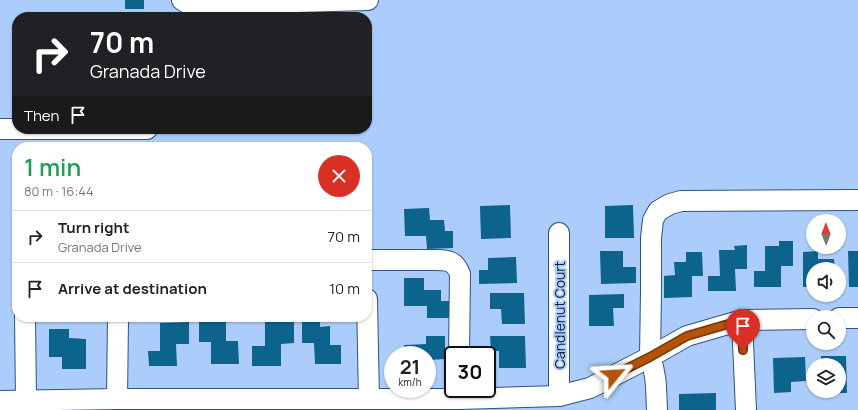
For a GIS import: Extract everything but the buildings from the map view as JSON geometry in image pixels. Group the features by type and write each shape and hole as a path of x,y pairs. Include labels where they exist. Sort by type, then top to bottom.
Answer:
{"street":[{"path":"182,0 190,5 368,0"},
{"path":"0,129 12,129"},
{"path":"657,410 656,379 654,367 650,357 652,292 651,238 653,220 658,211 670,204 681,201 858,200"},
{"name":"Candlenut Court","path":"559,233 559,396"},
{"path":"372,260 446,260 453,263 458,268 460,274 459,346"},
{"path":"846,318 858,318"},
{"path":"496,395 559,396 590,388 687,336 742,320 806,319"},
{"path":"742,320 746,410"},
{"path":"25,322 26,401"},
{"path":"116,399 118,322"},
{"path":"367,322 369,399"},
{"path":"0,401 116,399 140,405 369,399 444,395"}],"route":[{"path":"614,375 687,336 742,320 743,350"}]}
